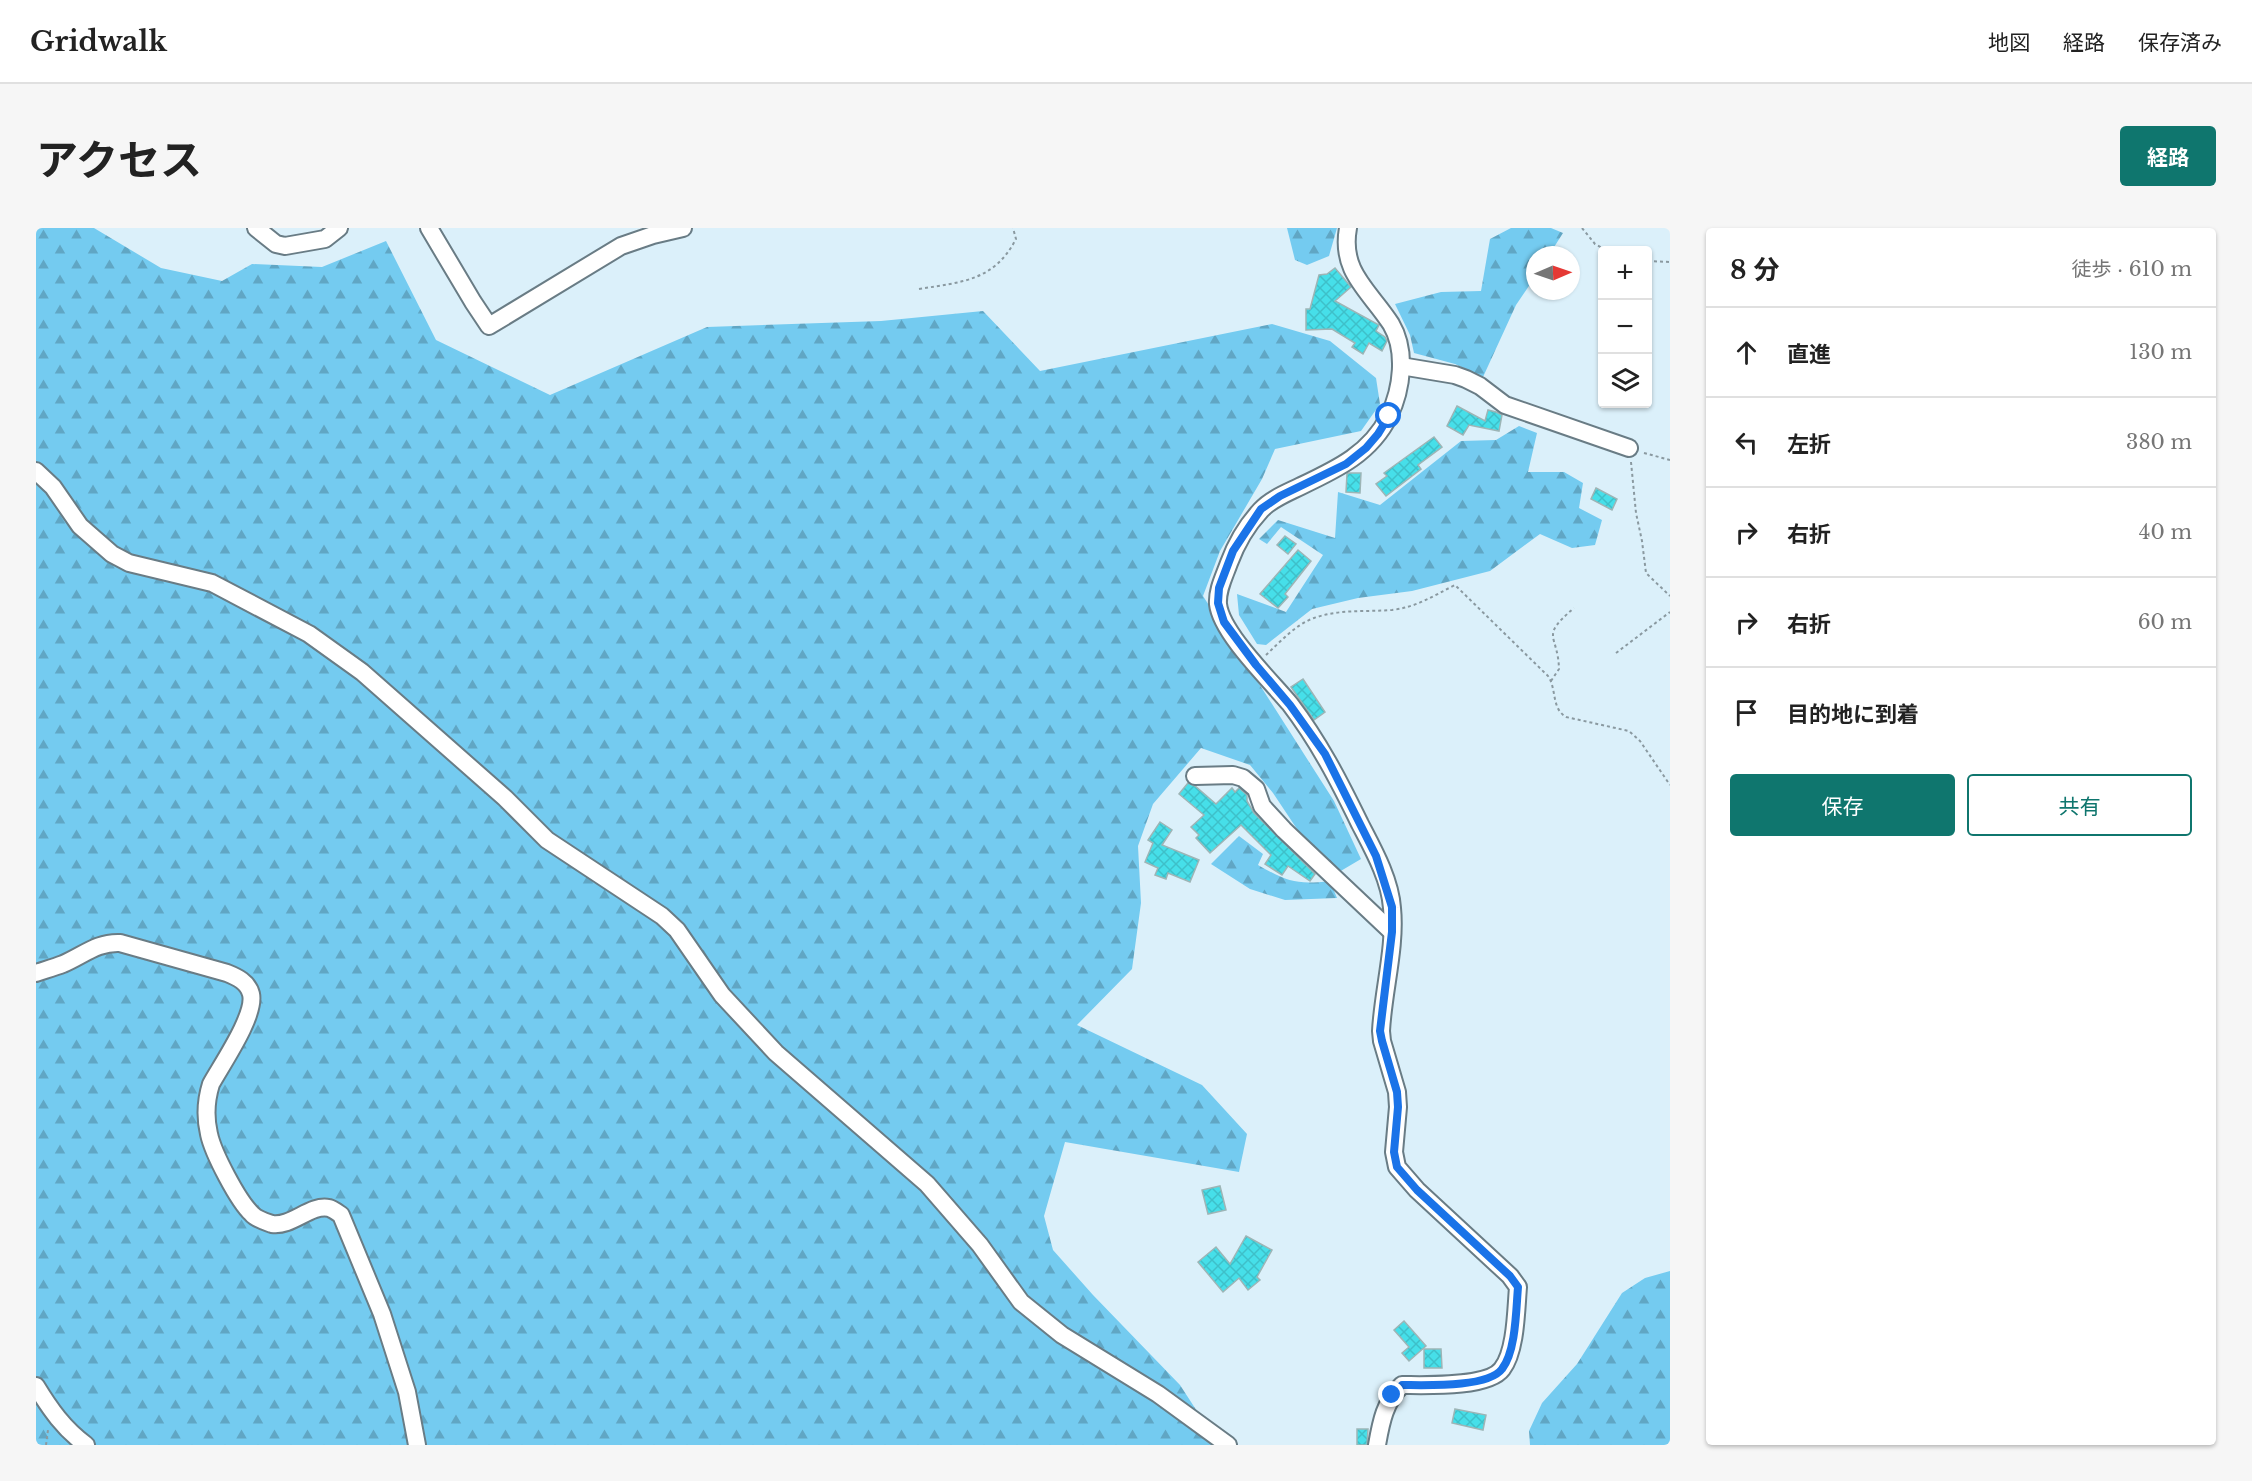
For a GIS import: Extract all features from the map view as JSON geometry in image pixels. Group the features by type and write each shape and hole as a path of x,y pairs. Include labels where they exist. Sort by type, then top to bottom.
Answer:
{"street":[{"path":"256,228 276,244 285,246 325,239 339,228"},
{"path":"429,228 489,326 621,246 683,228"},
{"path":"1348,228 1345,244 1353,273 1392,326 1397,339 1401,366 1400,381 1389,416 1366,448 1346,464 1280,496 1261,509 1233,551 1219,588 1218,603 1224,622 1290,705 1325,754 1376,856 1392,907 1392,932 1380,1031 1397,1092 1394,1152 1397,1167 1417,1190 1510,1276 1518,1287 1510,1355 1500,1372 1471,1383 1402,1385 1392,1395 1381,1421 1377,1445"},
{"path":"1401,366 1467,379 1504,405 1629,448"},
{"path":"36,471 53,487 80,526 112,554 129,563 212,582 309,634 345,659 505,798 547,840 662,915 677,930 722,995 776,1053 927,1184 980,1245 1022,1302 1062,1335 1158,1395 1228,1445"},
{"path":"1194,776 1233,775 1243,778 1256,789 1262,806 1284,830 1392,932"},
{"path":"36,973 63,964 108,942 120,943 227,973 236,976 248,987 251,1004 248,1017 211,1084 207,1096 207,1123 214,1148 246,1208 254,1217 273,1224 282,1223 317,1209 329,1208 341,1215 382,1314 407,1392 417,1445"},
{"path":"36,1386 50,1410 86,1445"}],"path":[{"path":"919,289 967,281 983,275 998,265 1008,254 1016,239 1013,228"},
{"path":"1582,228 1599,246"},
{"path":"1652,261 1670,261"},
{"path":"1670,460 1629,448 1634,476 1636,513 1646,573 1670,596"},
{"path":"1256,665 1293,630 1312,619 1336,612 1393,610 1425,603 1455,585 1551,681 1557,708 1561,714 1629,731 1640,741 1670,785"},
{"path":"1551,681 1559,669 1553,631 1557,623 1574,608"},
{"path":"1616,653 1670,612"}],"green space":[{"path":"36,228 94,228 161,268 222,281 252,264 322,267 386,241 436,340 550,395 707,327 881,321 983,311 1040,371 1272,324 1330,341 1376,378 1380,404 1361,431 1275,449 1262,479 1220,551 1203,596 1334,801 1361,859 1339,872 1299,832 1273,793 1250,765 1201,748 1153,804 1138,846 1141,903 1132,969 1077,1025 1202,1085 1247,1134 1239,1172 1065,1142 1044,1216 1053,1250 1180,1385 1219,1445 36,1445"},
{"path":"1287,228 1337,228 1329,256 1307,265 1295,260"},
{"path":"1511,228 1551,228 1563,233 1555,246 1526,246 1526,290 1516,305 1483,377 1455,364 1414,353 1410,335 1395,304 1441,292 1481,291 1490,239"},
{"path":"1519,426 1537,433 1528,472 1564,472 1583,483 1579,508 1602,520 1595,545 1572,548 1540,534 1490,571 1412,591 1358,598 1312,609 1266,645 1257,644 1239,615 1237,594 1286,612 1323,555 1281,527 1267,544 1259,539 1278,520 1335,538 1338,492 1380,505 1461,441 1496,440"},
{"path":"1239,836 1263,854 1258,865 1293,881 1309,883 1330,881 1337,898 1285,900 1250,889 1211,864"},
{"path":"1670,1271 1670,1445 1530,1445 1529,1431 1542,1403 1577,1364 1622,1293 1645,1278"}],"building":[{"path":"1335,268 1351,287 1335,301 1379,325 1376,331 1387,341 1382,351 1369,343 1363,354 1352,347 1355,343 1332,329 1306,330 1306,309 1310,309 1319,275 1327,274"},
{"path":"1457,406 1485,421 1488,410 1502,415 1499,431 1469,425 1463,435 1447,426"},
{"path":"1434,437 1442,447 1418,465 1421,469 1386,496 1376,484 1387,476 1384,473"},
{"path":"1361,473 1360,493 1346,492 1347,474"},
{"path":"1596,488 1617,499 1612,510 1591,499"},
{"path":"1285,536 1296,544 1288,554 1277,545"},
{"path":"1298,550 1311,561 1285,594 1288,597 1278,608 1260,594"},
{"path":"1303,679 1325,712 1314,720 1291,687"},
{"path":"1188,783 1195,786 1216,804 1232,788 1235,792 1239,788 1247,795 1247,801 1254,813 1315,874 1310,881 1288,866 1282,875 1265,864 1271,855 1241,825 1210,853 1196,838 1199,835 1191,827 1204,815 1179,794"},
{"path":"1160,822 1172,830 1162,845 1199,860 1190,882 1168,873 1166,879 1155,875 1158,868 1145,862 1153,843 1148,840"},
{"path":"1220,1186 1226,1210 1208,1214 1202,1190"},
{"path":"1246,1236 1272,1250 1257,1277 1260,1280 1248,1290 1239,1278 1223,1292 1198,1262 1216,1247 1230,1264"},
{"path":"1404,1321 1426,1346 1409,1361 1402,1353 1409,1347 1394,1330"},
{"path":"1424,1349 1441,1349 1442,1368 1424,1368"},
{"path":"1455,1409 1486,1415 1483,1430 1452,1423"},
{"path":"1357,1429 1368,1429 1367,1445 1357,1445"}],"route":[{"path":"1389,416 1366,448 1346,464 1280,496 1261,509 1233,551 1219,588 1218,603 1224,622 1290,705 1325,754 1376,856 1388,890 1392,907 1392,932 1380,1031 1397,1092 1394,1152 1397,1167 1417,1190 1510,1276 1518,1287 1510,1355 1500,1372 1471,1383 1402,1385 1392,1395"}]}
